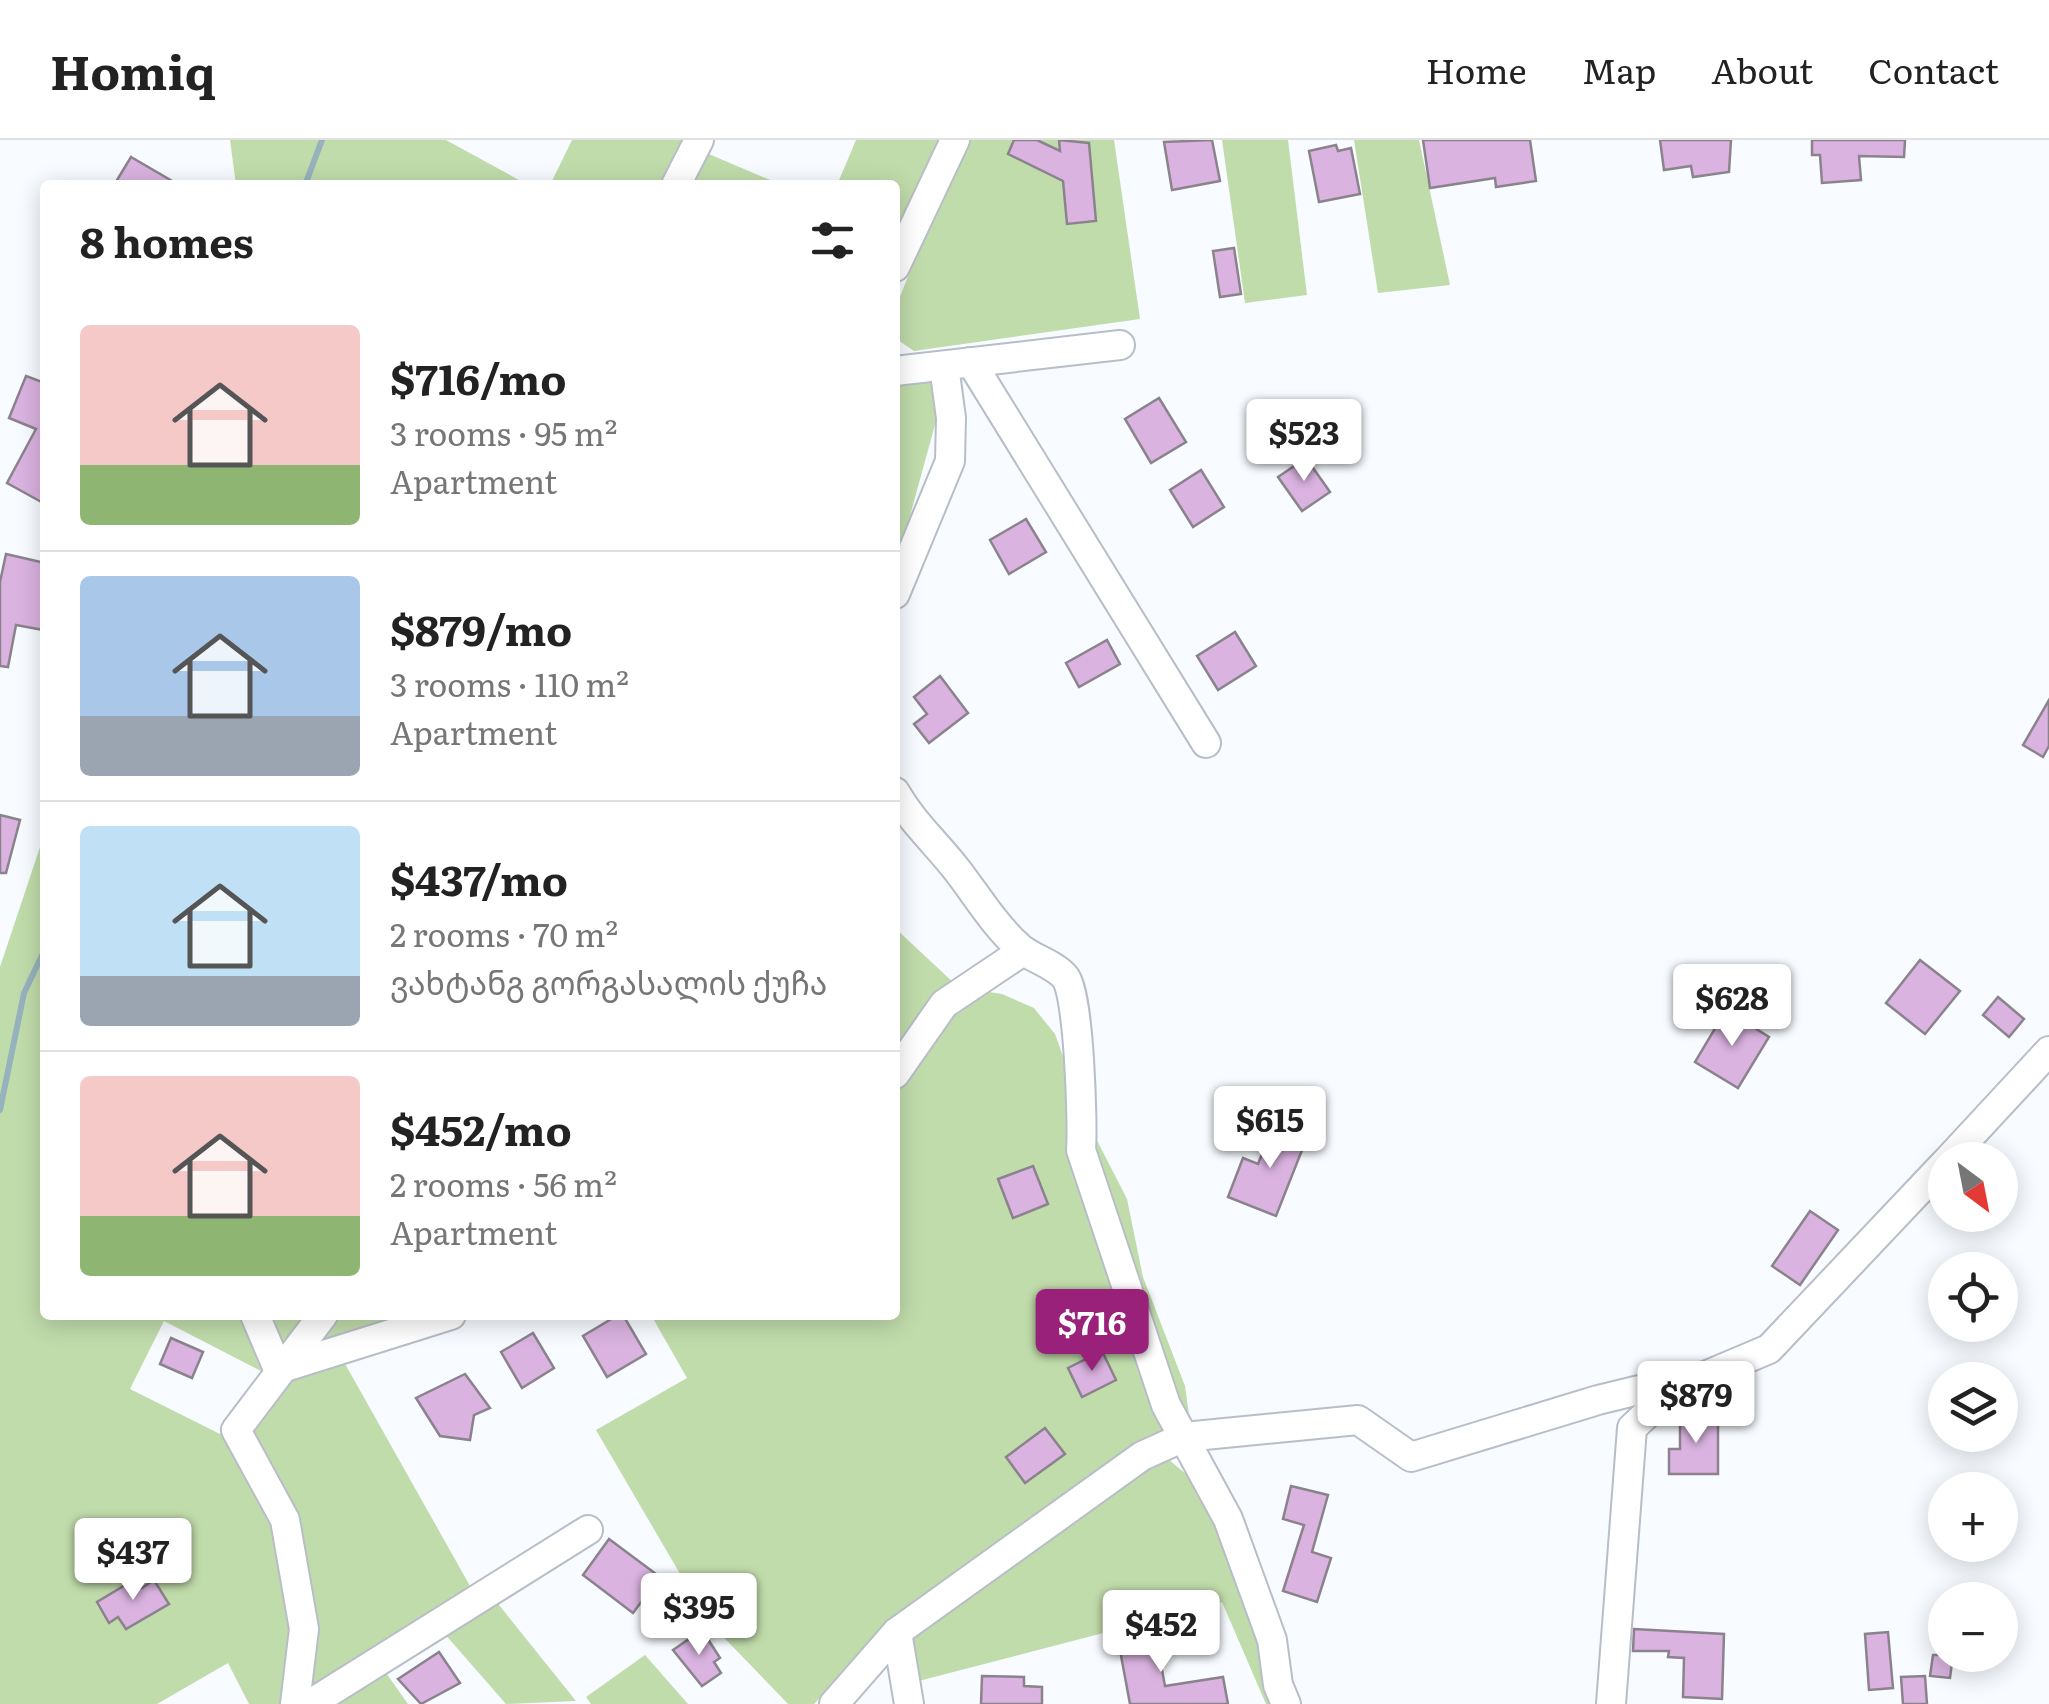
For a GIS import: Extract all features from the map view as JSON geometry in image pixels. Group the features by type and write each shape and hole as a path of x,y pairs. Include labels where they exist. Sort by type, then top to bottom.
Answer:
{"street":[{"path":"679,180 699,140"},
{"path":"900,256 954,140"},
{"path":"900,370 1120,345"},
{"path":"900,582 950,461 957,364"},
{"path":"957,364 1206,743"},
{"path":"900,800 1023,951 1065,977 1076,997 1074,1042 1084,1115 1081,1150 1134,1321 1166,1405 1228,1519 1272,1640 1286,1704"},
{"path":"900,1067 944,1004 1023,951"},
{"path":"1965,1142 2049,1051"},
{"path":"1610,1704 1632,1428 1672,1390 1770,1349 1928,1181"},
{"path":"257,1320 278,1369"},
{"path":"295,1704 304,1629 285,1520 236,1437 240,1422 318,1320"},
{"path":"278,1369 435,1320"},
{"path":"834,1704 897,1632 1142,1456 1184,1437 1358,1420 1410,1457 1598,1400 1639,1390 1672,1390"},
{"path":"310,1704 588,1530"},
{"path":"897,1632 909,1704"}],"green space":[{"path":"230,140 446,140 519,180 235,180"},
{"path":"572,140 690,140 670,180 552,180"},
{"path":"856,140 942,140 900,246 900,180 839,180"},
{"path":"963,140 1114,140 1140,319 914,351 900,341 900,297"},
{"path":"1222,140 1288,140 1307,295 1245,303"},
{"path":"1354,140 1419,140 1450,285 1378,293"},
{"path":"704,152 770,180 690,180"},
{"path":"900,366 951,366 900,546"},
{"path":"40,847 40,1320 266,1320 267,1361 261,1371 164,1321 130,1389 222,1435 277,1522 298,1628 290,1704 249,1704 228,1663 157,1704 0,1704 0,967"},
{"path":"900,933 956,985 900,1052"},
{"path":"976,990 1002,994 1034,1008 1055,1034 1084,1115 1127,1199 1143,1277 1185,1386 1190,1422 899,1614 814,1704 788,1704 707,1620 596,1430 687,1378 654,1320 900,1320 900,1075 911,1056"},
{"path":"274,1320 424,1320 279,1365"},
{"path":"344,1362 474,1593 302,1701 310,1632 243,1432 282,1376"},
{"path":"1163,1455 1202,1487 1263,1639 1277,1704 1266,1704 1222,1602 911,1683 903,1636"},
{"path":"495,1600 576,1701 506,1704 443,1632"},
{"path":"645,1655 688,1704 591,1704 586,1697"},
{"path":"384,1670 408,1704 323,1704"}],"building":[{"path":"1014,140 1037,140 1060,151 1059,140 1089,143 1096,221 1067,224 1063,181 1008,154"},
{"path":"1212,140 1220,181 1172,190 1164,142"},
{"path":"1423,140 1530,140 1536,181 1496,187 1495,178 1430,188"},
{"path":"1660,140 1731,140 1729,172 1693,177 1691,166 1664,170"},
{"path":"1812,140 1905,140 1904,157 1859,156 1861,180 1822,183 1820,155 1812,155"},
{"path":"1336,145 1338,151 1351,148 1360,194 1319,202 1309,151"},
{"path":"131,157 170,180 117,180"},
{"path":"1234,248 1241,294 1220,297 1213,251"},
{"path":"26,376 40,381 40,501 7,483 36,429 9,418"},
{"path":"1159,398 1186,442 1151,463 1125,419"},
{"path":"1306,458 1330,492 1302,511 1278,477"},
{"path":"1201,470 1224,507 1193,527 1170,490"},
{"path":"1026,519 1046,552 1009,574 990,540"},
{"path":"6,554 40,562 40,629 16,625 8,667 0,666 0,582"},
{"path":"1235,632 1256,666 1218,690 1197,656"},
{"path":"1107,640 1120,664 1079,687 1066,663"},
{"path":"940,676 968,713 929,743 914,724 927,714 914,697"},
{"path":"2049,700 2049,746 2043,757 2023,745"},
{"path":"0,815 20,820 6,873 0,873"},
{"path":"1920,960 1960,991 1925,1034 1886,1003"},
{"path":"1998,997 2024,1019 2009,1037 1983,1015"},
{"path":"1726,1010 1769,1037 1738,1088 1695,1062"},
{"path":"1275,1122 1308,1135 1276,1216 1228,1197 1243,1158 1258,1164"},
{"path":"1033,1166 1048,1204 1013,1218 998,1179"},
{"path":"1810,1211 1838,1230 1800,1285 1772,1266"},
{"path":"610,1320 626,1320 646,1354 607,1377 583,1336"},
{"path":"533,1333 554,1368 522,1388 501,1352"},
{"path":"171,1338 203,1352 192,1378 160,1364"},
{"path":"1102,1351 1116,1380 1082,1397 1068,1368"},
{"path":"465,1374 490,1408 474,1415 470,1440 440,1436 416,1398"},
{"path":"1680,1414 1718,1415 1718,1474 1669,1474 1669,1449 1680,1449"},
{"path":"1045,1428 1065,1454 1025,1483 1006,1457"},
{"path":"1291,1486 1328,1495 1312,1552 1331,1558 1317,1602 1283,1591 1304,1525 1283,1519"},
{"path":"609,1539 660,1577 633,1613 583,1575"},
{"path":"137,1578 142,1588 154,1580 169,1604 126,1629 118,1617 109,1623 97,1602"},
{"path":"1154,1627 1165,1686 1223,1677 1228,1704 1130,1704 1117,1634"},
{"path":"1634,1629 1724,1634 1722,1699 1683,1697 1684,1658 1668,1657 1669,1651 1633,1651"},
{"path":"702,1630 720,1658 714,1662 721,1673 702,1686 673,1650"},
{"path":"1888,1632 1893,1688 1869,1690 1865,1634"},
{"path":"439,1652 460,1683 421,1704 398,1679"},
{"path":"1931,1672 1951,1672 1950,1678 1930,1676"},
{"path":"982,1676 1024,1677 1024,1686 1042,1687 1042,1704 981,1704"},
{"path":"1925,1676 1927,1704 1903,1704 1901,1677"}],"waterway":[{"path":"307,180 322,140"},
{"path":"0,1110 24,993 40,959"}]}
